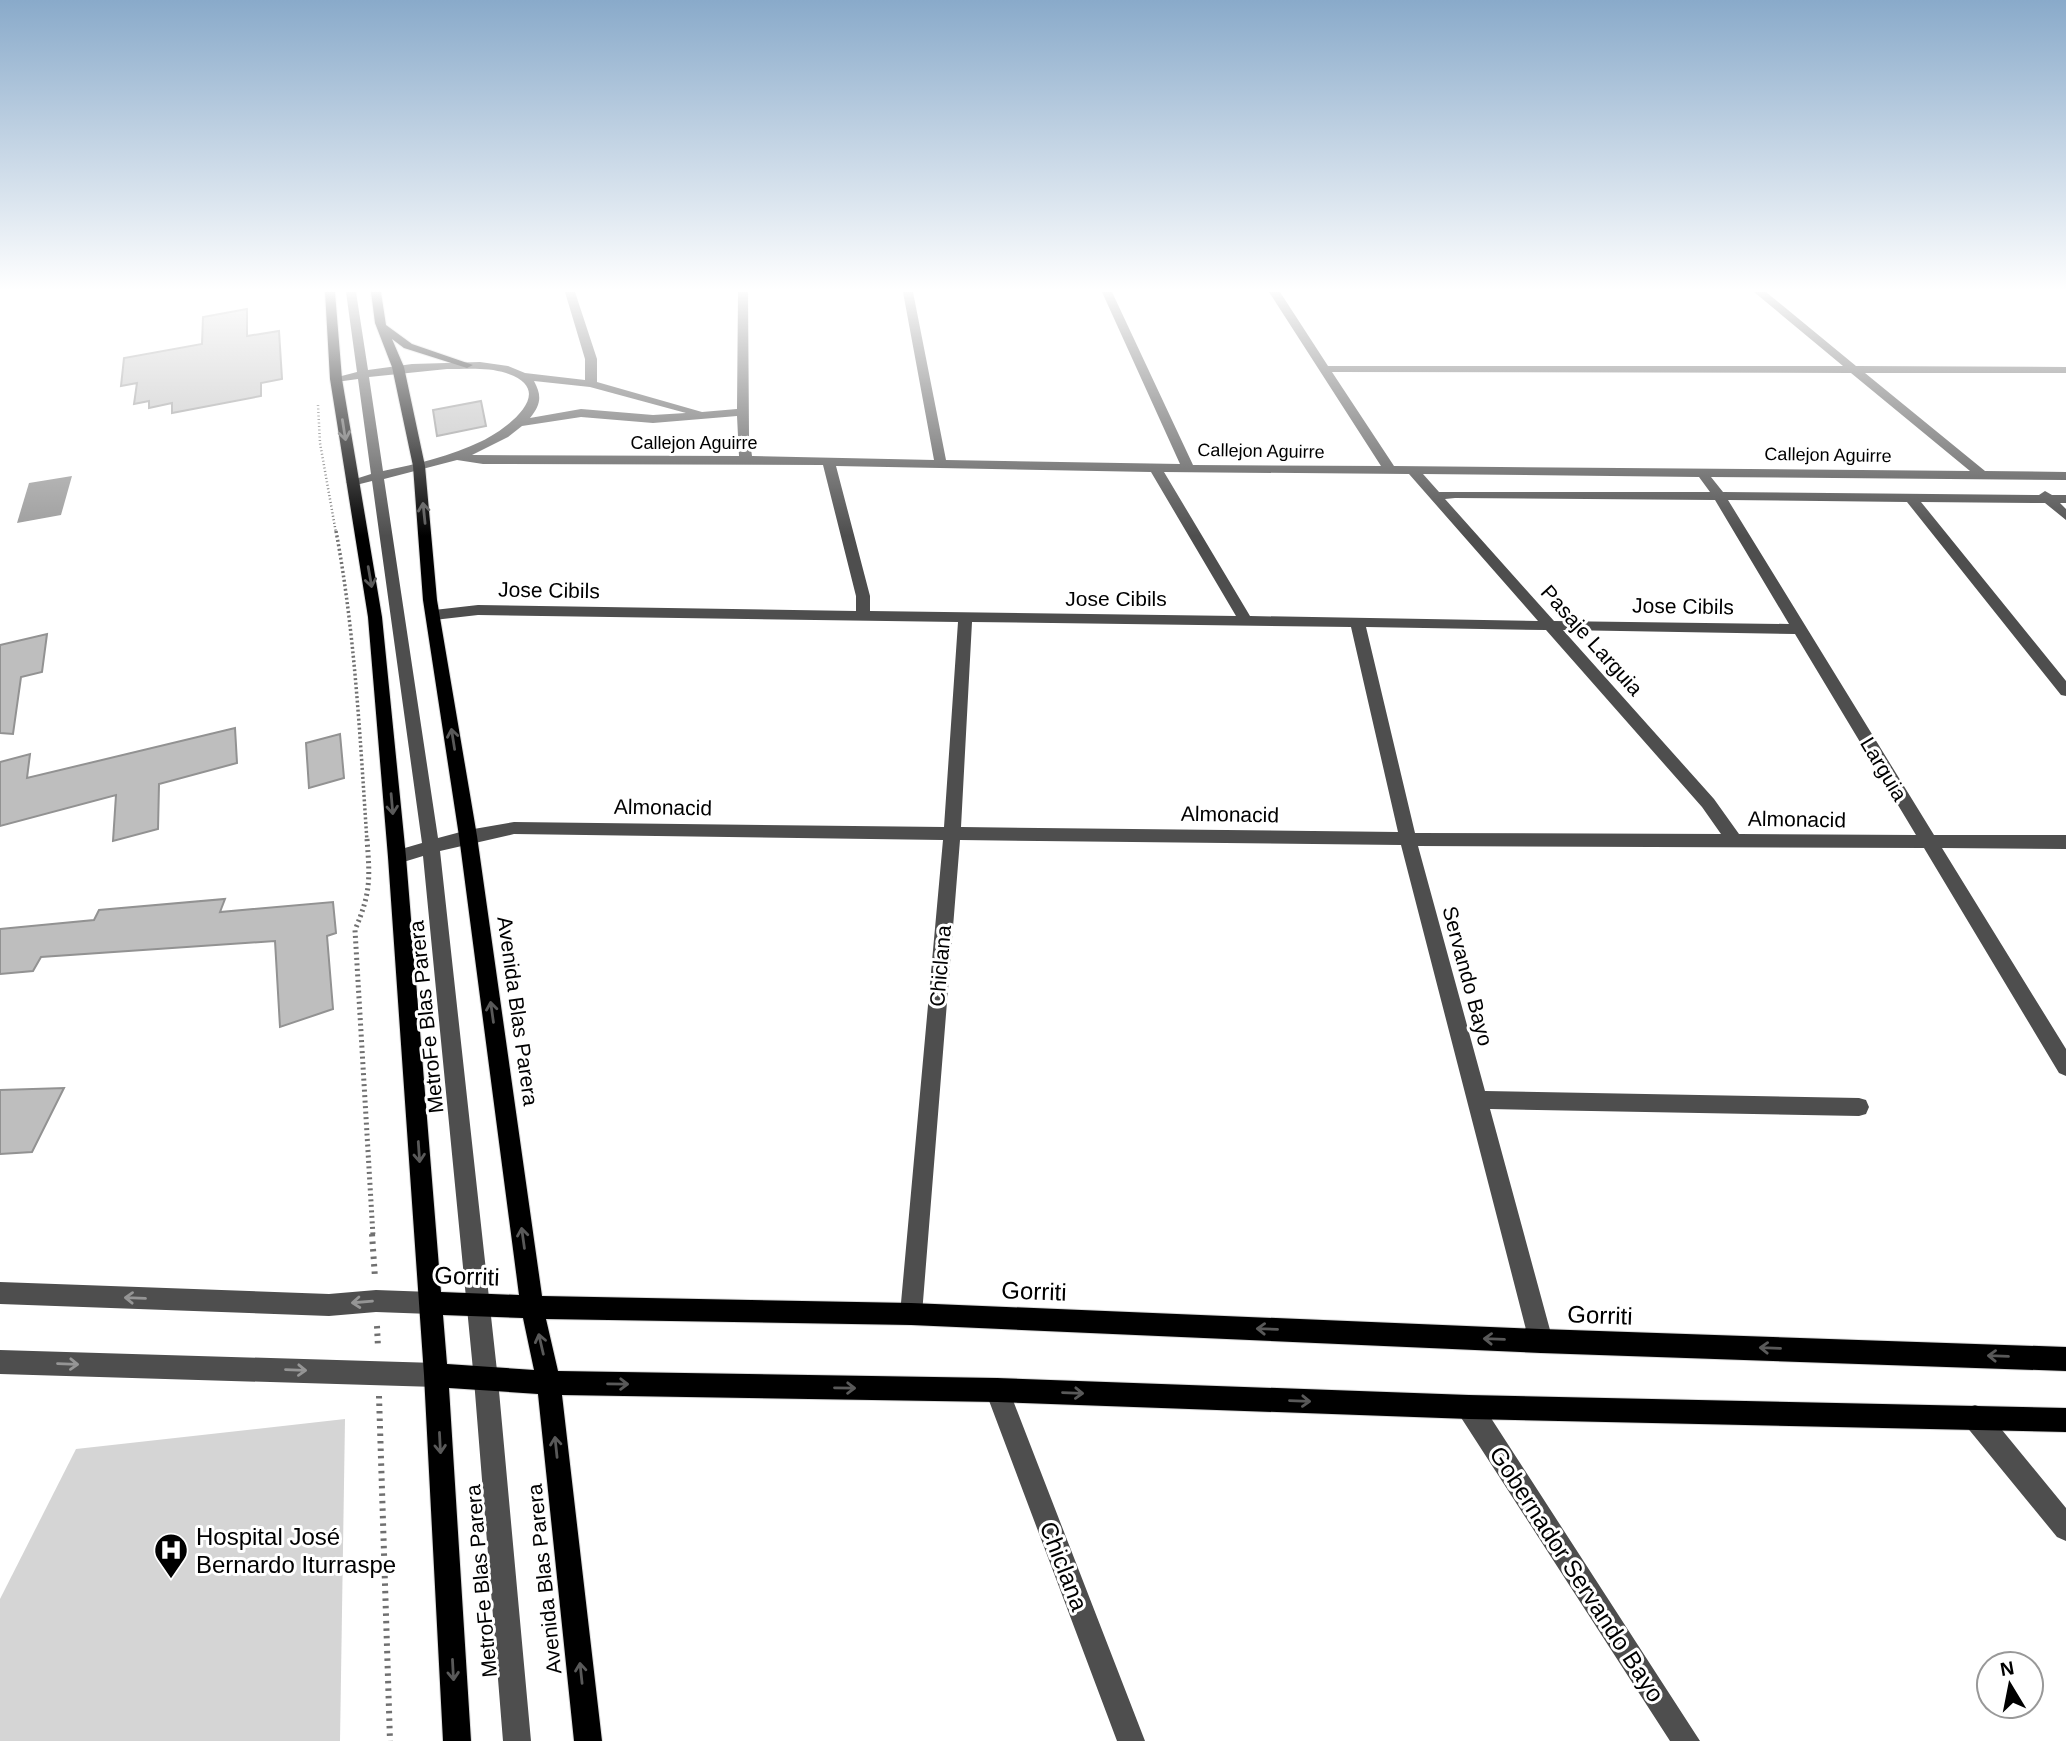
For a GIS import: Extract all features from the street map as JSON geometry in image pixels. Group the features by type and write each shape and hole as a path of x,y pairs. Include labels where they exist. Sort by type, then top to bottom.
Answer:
{"main road":[{"path":"336,373 375,617 397,857 436,1375 457,1741"},
{"name":"Avenida Blas Parera","path":"399,373 419,466 433,615 468,836 532,1306 549,1383 588,1741"},
{"name":"Gorriti","path":"431,1303 911,1314 1541,1341 2066,1359"},
{"path":"436,1375 549,1383 997,1390 1469,1407 2066,1420"}],"street":[{"name":"Callejon Aguirre","path":"336,379 366,373"},
{"name":"Callejon Aguirre","path":"517,373 591,384 707,414"},
{"path":"591,373 591,384"},
{"path":"743,373 746,460"},
{"path":"924,373 941,464"},
{"path":"1144,373 1188,468"},
{"path":"1326,373 1390,470"},
{"path":"1856,373 1982,475"},
{"name":"MetroFe Blas Parera","path":"361,374 431,846 486,1380 517,1741"},
{"path":"520,423 533,404 535,394 533,385 525,376"},
{"name":"Callejon Aguirre","path":"352,482 456,456 486,445 520,423 581,413 653,419 743,412"},
{"name":"Callejon Aguirre","path":"456,456 483,460 746,460 1155,468 2066,476"},
{"path":"829,463 863,596 863,617"},
{"path":"1155,468 1245,620"},
{"name":"Pasaje Larguia","path":"1413,471 1708,803 1735,841"},
{"path":"1597,471 1610,494"},
{"name":"Larguia","path":"1701,471 2066,1066"},
{"path":"2021,475 2066,516"},
{"name":"Callejon Aguirre","path":"1435,496 1610,494 2066,499"},
{"path":"1911,498 2066,691"},
{"name":"Jose Cibils","path":"433,615 478,610 1798,629"},
{"name":"Chiclana","path":"911,1314 952,832 965,618"},
{"name":"Servando Bayo","path":"1357,622 1408,839 1541,1341"},
{"name":"Almonacid","path":"397,857 468,836 514,828 1408,839 2066,842"},
{"path":"1477,1100 1859,1107"},
{"name":"Gorriti","path":"0,1293 329,1305 376,1301 431,1303"},
{"path":"0,1362 436,1375"},
{"name":"Chiclana","path":"997,1390 1131,1741"},
{"name":"Gobernador Servando Bayo","path":"1469,1407 1686,1741"},
{"path":"1975,1418 2066,1528"}],"path":[{"path":"318,398 320,443 343,569 358,714 370,886 368,902 355,930 376,1301 390,1741"}],"shaded area":[{"path":"72,476 61,515 17,523 29,483"},
{"name":"Hospital José Bernardo Iturraspe","path":"345,1419 340,1741 0,1741 0,1599 76,1449"}],"building":[{"path":"122,373 282,373 282,379 261,383 261,396 172,413 172,403 149,408 149,401 134,404 137,383 121,386"},
{"path":"481,401 486,426 437,436 433,410"},
{"path":"47,634 42,672 21,677 13,734 0,733 0,645"},
{"path":"235,728 237,763 159,784 158,829 113,841 116,795 0,826 0,762 30,754 27,778"},
{"path":"340,734 344,778 309,788 306,743"},
{"path":"225,899 220,912 333,902 336,933 327,936 333,1009 280,1027 275,941 41,957 33,971 0,974 0,929 94,920 99,910"},
{"path":"64,1088 32,1152 0,1154 0,1090"}],"place":[{"name":"Hospital José Bernardo Iturraspe","path":"171,1580"}]}
